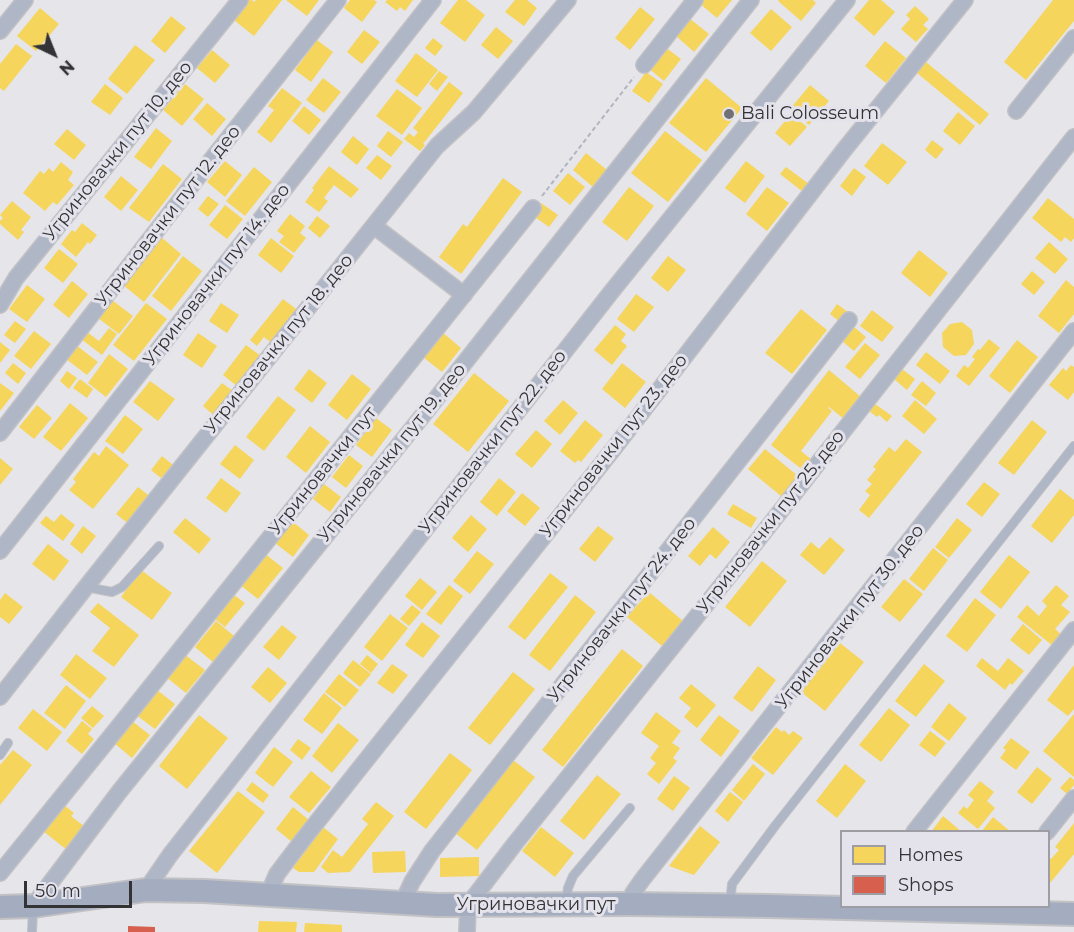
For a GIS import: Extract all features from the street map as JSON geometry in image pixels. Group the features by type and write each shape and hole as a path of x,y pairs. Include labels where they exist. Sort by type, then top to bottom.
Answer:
{"street":[{"path":"0,31 25,0"},
{"name":"Угриновачки пут 10. део","path":"0,305 16,278 240,0"},
{"name":"Угриновачки пут 12. део","path":"0,433 214,155 338,0"},
{"name":"Угриновачки пут 14. део","path":"0,550 433,0"},
{"name":"Угриновачки пут 18. део","path":"0,697 433,151 474,112 568,0"},
{"path":"644,65 695,0"},
{"name":"Угриновачки пут 19. део","path":"33,906 120,792 436,399 751,0"},
{"name":"Угриновачки пут 22. део","path":"146,890 178,845 583,328 848,0"},
{"name":"Угриновачки пут 23. део","path":"270,895 277,874 305,837 615,447 844,150 965,0"},
{"path":"1016,111 1074,38"},
{"name":"Угриновачки пут 25. део","path":"468,905 1074,137"},
{"name":"Угриновачки пут","path":"0,873 533,208"},
{"path":"374,226 464,295"},
{"name":"Угриновачки пут 24. део","path":"402,904 412,882 432,851 849,320"},
{"name":"Угриновачки пут 30. део","path":"629,904 642,880 1074,331"},
{"path":"915,830 1074,630"},
{"path":"1048,830 1074,798"},
{"name":"Угриновачки пут","path":"0,908 33,906 146,890 204,891 402,904 840,907"},
{"path":"467,932 468,905"},
{"name":"Угриновачки пут","path":"930,908 1074,914"}],"lane":[{"path":"730,905 732,884 775,826 1074,446"},
{"path":"86,587 112,592 122,588 159,546"},
{"path":"0,755 8,743"},
{"path":"566,905 567,888 573,876 630,808"},
{"path":"32,932 33,906"}],"path":[{"path":"533,208 644,65"}],"building: Homes":[{"path":"243,0 254,2 256,0 282,0 254,36 230,17"},
{"path":"286,0 319,0 307,16"},
{"path":"350,0 377,2 362,22 344,8"},
{"path":"387,0 413,0 405,11 400,7 397,11 385,2"},
{"path":"458,0 466,0 485,15 465,42 440,23"},
{"path":"515,0 527,0 537,8 524,26 505,12"},
{"path":"701,0 732,0 717,18 699,3"},
{"path":"779,0 813,0 816,3 801,21"},
{"path":"869,0 881,0 895,12 874,36 854,18"},
{"path":"1053,0 1074,0 1074,21 1026,80 1004,62"},
{"path":"915,6 929,19 923,25 928,29 916,42 901,29 910,19 906,15"},
{"path":"640,7 655,19 630,50 615,38"},
{"path":"40,8 59,24 36,51 17,36"},
{"path":"771,9 792,27 771,51 750,33"},
{"path":"171,16 186,28 165,53 151,41"},
{"path":"689,18 709,34 694,52 675,35"},
{"path":"496,27 513,41 498,59 481,45"},
{"path":"364,30 380,42 362,64 347,52"},
{"path":"433,38 443,46 435,56 425,48"},
{"path":"317,40 333,52 311,82 295,70"},
{"path":"885,41 906,58 886,83 865,66"},
{"path":"16,44 32,56 4,91 0,88 0,64"},
{"path":"135,45 155,60 127,94 108,79"},
{"path":"665,47 681,59 664,81 648,68"},
{"path":"212,50 230,65 215,83 197,68"},
{"path":"416,53 438,70 417,97 395,81"},
{"path":"926,62 989,114 980,125 917,73"},
{"path":"439,71 448,77 437,91 429,84"},
{"path":"646,72 663,84 649,103 632,91"},
{"path":"323,78 341,92 324,113 306,100"},
{"path":"706,78 742,108 706,152 669,123"},
{"path":"449,82 463,93 420,151 404,139 409,133 414,137 418,132 413,128"},
{"path":"105,84 123,98 110,115 91,102"},
{"path":"185,84 204,99 182,126 163,110"},
{"path":"810,85 829,101 809,125 790,109"},
{"path":"282,88 302,103 271,143 257,132 274,110 268,106"},
{"path":"397,89 422,108 402,135 376,116"},
{"path":"207,103 226,119 212,136 193,119"},
{"path":"304,106 321,120 309,135 292,121"},
{"path":"958,112 975,126 960,145 943,131"},
{"path":"791,114 807,127 790,146 775,133"},
{"path":"156,128 172,141 151,169 134,157"},
{"path":"67,129 86,145 74,160 54,144"},
{"path":"388,131 403,142 391,157 377,146"},
{"path":"665,131 702,160 668,202 631,173"},
{"path":"353,136 369,149 357,165 341,152"},
{"path":"932,140 944,149 936,159 925,150"},
{"path":"882,143 907,162 888,185 864,166"},
{"path":"586,153 607,170 593,187 573,170"},
{"path":"377,155 392,166 381,180 366,168"},
{"path":"225,161 242,175 225,197 207,182"},
{"path":"746,161 765,176 745,203 725,188"},
{"path":"61,162 73,172 68,180 74,185 57,205 53,202 45,211 23,193 40,171 44,174 49,168 53,172"},
{"path":"163,164 182,179 149,222 129,208"},
{"path":"329,166 359,189 351,198 334,185 324,198 328,201 319,212 305,202 314,190 312,188"},
{"path":"254,167 272,182 245,216 226,201"},
{"path":"786,167 809,184 803,192 780,174"},
{"path":"854,168 866,177 852,196 840,186"},
{"path":"568,173 585,187 570,205 553,191"},
{"path":"121,176 138,190 121,211 104,197"},
{"path":"503,178 522,192 461,274 439,257 463,224 467,227"},
{"path":"629,187 654,206 627,241 602,222"},
{"path":"767,187 789,203 767,231 746,214"},
{"path":"208,196 219,204 208,217 198,209"},
{"path":"1048,198 1074,219 1074,238 1071,242 1065,237 1061,242 1032,218"},
{"path":"12,201 31,217 21,230 24,232 18,240 0,224 3,218 0,215"},
{"path":"541,203 558,215 549,227 532,215"},
{"path":"225,205 243,219 227,239 209,225"},
{"path":"290,214 305,226 300,233 306,238 294,253 279,242 284,236 277,231"},
{"path":"317,216 330,226 320,238 308,228"},
{"path":"82,223 97,235 76,257 61,244 72,230 75,232"},
{"path":"161,237 181,254 144,302 123,285"},
{"path":"271,238 294,256 281,273 258,255"},
{"path":"1049,242 1068,259 1055,274 1035,258"},
{"path":"59,249 78,264 63,283 44,268"},
{"path":"919,250 948,273 930,297 901,273"},
{"path":"183,256 202,271 171,311 152,296"},
{"path":"668,256 686,270 668,292 651,278"},
{"path":"1032,271 1045,282 1034,295 1021,284"},
{"path":"1066,280 1074,287 1074,314 1059,333 1038,316"},
{"path":"72,281 88,294 69,318 53,305"},
{"path":"27,285 45,299 27,322 9,309"},
{"path":"636,294 654,307 634,332 617,319"},
{"path":"283,299 300,312 274,345 264,337 257,346 250,340"},
{"path":"112,300 133,316 119,334 98,318"},
{"path":"146,303 167,319 134,361 113,345"},
{"path":"221,303 239,315 227,333 209,321"},
{"path":"837,304 848,312 840,322 830,314"},
{"path":"801,309 827,330 792,374 765,353"},
{"path":"872,310 894,327 882,342 860,326"},
{"path":"15,321 26,329 15,343 4,335"},
{"path":"962,322 972,330 974,344 966,355 954,356 943,347 942,333 950,324"},
{"path":"615,325 626,334 621,341 627,346 612,365 594,350"},
{"path":"854,327 866,337 854,351 842,341"},
{"path":"109,328 117,334 102,355 81,339 87,332 99,341"},
{"path":"34,331 51,344 31,369 14,356"},
{"path":"442,332 461,348 442,372 423,357"},
{"path":"198,333 217,346 202,368 183,355"},
{"path":"989,339 1000,348 969,386 956,376 964,365 968,368 975,359 972,357"},
{"path":"1017,340 1038,357 1010,393 989,376"},
{"path":"0,342 10,350 0,363"},
{"path":"865,343 880,355 860,379 845,367"},
{"path":"76,345 98,362 87,375 66,359"},
{"path":"246,345 261,356 237,386 223,375"},
{"path":"926,352 950,371 940,384 916,365"},
{"path":"109,354 128,369 106,397 88,383"},
{"path":"13,363 26,373 18,384 5,373"},
{"path":"622,363 646,382 625,408 602,389"},
{"path":"1071,365 1074,367 1074,392 1068,400 1049,385 1063,368 1066,371"},
{"path":"309,369 327,383 312,403 294,389"},
{"path":"902,369 915,379 907,390 894,379"},
{"path":"829,370 861,397 844,419 828,408 832,411 801,451 812,460 804,471 771,445"},
{"path":"67,371 77,378 69,389 60,381"},
{"path":"474,373 509,401 468,452 433,424"},
{"path":"352,374 371,389 347,420 328,405"},
{"path":"80,379 93,389 87,398 73,388"},
{"path":"150,381 175,399 158,421 133,402"},
{"path":"922,381 936,393 926,406 911,395"},
{"path":"0,383 14,393 0,411"},
{"path":"222,383 237,394 217,418 203,406"},
{"path":"278,396 296,410 264,451 246,437"},
{"path":"563,400 578,413 560,435 544,421"},
{"path":"915,400 937,419 924,434 902,416"},
{"path":"70,403 88,418 61,451 43,437"},
{"path":"875,404 892,416 887,422 879,415 877,417 869,411"},
{"path":"37,405 52,418 34,439 19,427"},
{"path":"125,415 143,429 123,454 105,441"},
{"path":"376,418 392,430 372,457 356,445"},
{"path":"585,420 603,435 581,462 578,460 575,463 560,451"},
{"path":"1032,420 1047,432 1014,475 998,463"},
{"path":"310,426 330,442 306,473 286,457"},
{"path":"536,430 552,444 532,468 515,454"},
{"path":"906,439 922,452 869,518 859,510 870,495 865,491 872,484 867,480 876,469 873,467 889,447 895,452"},
{"path":"235,445 254,460 240,479 220,464"},
{"path":"106,446 129,465 93,509 69,490 76,482 73,479 94,452 99,456"},
{"path":"765,449 798,476 781,496 748,469"},
{"path":"349,455 363,466 346,488 332,477"},
{"path":"162,456 173,465 161,478 151,470"},
{"path":"0,458 13,469 0,485"},
{"path":"221,478 241,493 226,513 206,498"},
{"path":"499,478 516,492 497,516 480,502"},
{"path":"984,482 1000,494 982,517 966,504"},
{"path":"324,484 341,497 330,512 313,499"},
{"path":"138,487 152,498 130,525 116,514"},
{"path":"1060,489 1074,500 1074,515 1052,543 1031,526"},
{"path":"522,493 540,508 525,526 507,511"},
{"path":"733,504 757,518 751,528 727,514"},
{"path":"61,514 75,525 63,541 40,523 46,516 54,522"},
{"path":"471,515 487,529 468,552 452,538"},
{"path":"185,518 211,539 199,554 173,532"},
{"path":"957,518 972,530 949,558 935,547"},
{"path":"292,521 309,535 293,557 275,543"},
{"path":"83,526 96,536 82,554 70,544"},
{"path":"598,526 614,538 595,562 579,549"},
{"path":"713,527 730,542 716,559 710,554 700,566 688,556"},
{"path":"830,537 845,550 824,575 800,555 811,542 819,549"},
{"path":"48,544 69,561 54,581 32,564"},
{"path":"933,548 948,560 924,591 909,579"},
{"path":"477,551 494,564 470,594 453,581"},
{"path":"264,553 283,568 258,599 239,584"},
{"path":"1009,555 1030,572 1001,609 980,592"},
{"path":"762,561 787,581 750,627 725,607"},
{"path":"141,570 172,593 152,620 121,597"},
{"path":"550,573 568,587 525,640 508,627"},
{"path":"420,578 437,592 422,610 405,596"},
{"path":"904,579 923,594 900,622 881,607"},
{"path":"449,585 463,596 441,625 426,614"},
{"path":"1056,585 1069,596 1061,605 1070,612 1055,629 1062,635 1053,646 1017,617 1027,605 1039,616 1047,606 1042,601"},
{"path":"649,592 683,621 662,646 627,617"},
{"path":"5,593 23,607 9,624 0,617 0,600"},
{"path":"234,595 245,603 225,627 215,619"},
{"path":"575,595 596,612 550,671 529,655"},
{"path":"975,598 996,615 967,652 946,636"},
{"path":"98,603 139,635 114,667 92,651 110,628 90,612"},
{"path":"412,605 421,612 409,626 400,619"},
{"path":"390,614 408,628 382,661 364,647"},
{"path":"216,621 234,636 213,662 195,647"},
{"path":"422,622 440,636 423,658 405,645"},
{"path":"1023,624 1042,640 1029,655 1010,640"},
{"path":"282,625 297,637 279,660 263,647"},
{"path":"840,643 864,662 825,711 801,692"},
{"path":"622,649 643,666 563,767 542,750"},
{"path":"76,654 107,678 90,699 60,675"},
{"path":"184,654 205,670 186,693 166,677"},
{"path":"367,655 378,664 371,673 360,664"},
{"path":"982,658 998,671 1008,658 1024,671 1005,690 976,666"},
{"path":"353,660 371,674 360,687 343,673"},
{"path":"392,664 408,675 393,694 377,683"},
{"path":"924,664 945,681 916,717 895,701"},
{"path":"1074,665 1074,709 1068,716 1047,700"},
{"path":"758,666 776,680 752,712 733,698"},
{"path":"268,667 287,683 270,703 251,687"},
{"path":"513,672 535,689 490,745 468,728"},
{"path":"339,674 359,690 345,707 325,692"},
{"path":"691,684 716,705 697,728 684,717 691,708 679,698"},
{"path":"66,685 86,701 65,729 44,713"},
{"path":"157,690 175,704 155,729 136,715"},
{"path":"324,693 342,708 322,734 303,720"},
{"path":"949,703 967,718 949,741 931,727"},
{"path":"92,706 104,716 93,728 81,718"},
{"path":"889,708 910,725 881,762 859,745"},
{"path":"33,709 62,732 47,751 18,728"},
{"path":"656,712 681,731 672,743 680,748 673,758 677,761 659,784 647,774 656,763 650,758 659,746 641,733"},
{"path":"1074,714 1074,777 1043,751"},
{"path":"199,715 228,738 187,789 159,766"},
{"path":"719,715 740,731 721,757 700,740"},
{"path":"82,721 92,729 88,734 94,739 82,754 66,741"},
{"path":"132,721 150,735 132,758 114,743"},
{"path":"338,723 359,740 332,773 312,756"},
{"path":"776,727 789,735 793,731 803,738 773,775 751,758"},
{"path":"930,731 946,743 935,757 919,745"},
{"path":"1011,738 1030,752 1016,770 1000,758 1006,750 1003,748"},
{"path":"298,739 311,748 302,760 290,750"},
{"path":"274,747 293,762 273,787 255,773"},
{"path":"13,750 32,765 0,805 0,765"},
{"path":"450,753 472,770 426,829 404,812"},
{"path":"513,760 535,777 477,850 455,833"},
{"path":"753,764 765,774 744,801 732,790"},
{"path":"845,764 866,781 837,818 816,801"},
{"path":"1037,767 1052,779 1032,804 1017,792"},
{"path":"311,771 331,787 309,813 289,797"},
{"path":"597,775 621,794 584,840 560,821"},
{"path":"674,776 690,788 673,811 657,799"},
{"path":"1070,777 1074,780 1074,785 1067,794 1060,788"},
{"path":"980,781 994,792 987,801 995,808 978,829 958,813 964,806 967,809 974,800 968,795"},
{"path":"252,782 269,795 263,803 246,790"},
{"path":"238,791 265,812 217,873 189,851"},
{"path":"730,792 743,802 728,822 715,811"},
{"path":"376,802 394,816 350,872 328,873 321,867 333,850 342,857 368,824 362,819"},
{"path":"64,805 74,813 71,816 85,827 67,850 43,831"},
{"path":"293,807 309,820 292,842 276,829"},
{"path":"943,816 960,830 932,830"},
{"path":"993,817 1009,830 983,830"},
{"path":"1074,823 1074,854 1050,883 1050,858 1059,850 1055,847"},
{"path":"700,826 720,842 694,875 669,866"},
{"path":"323,827 338,839 314,872 299,872 293,868"},
{"path":"541,827 574,853 555,877 522,851"},
{"path":"405,851 406,872 373,873 372,852"},
{"path":"479,857 479,876 440,877 440,858"},
{"path":"259,921 297,922 296,932 258,932"},
{"path":"305,923 342,925 342,932 304,932"}],"building: Shops":[{"path":"128,926 155,927 155,932 128,932"}],"place":[{"name":"Bali Colosseum","path":"729,114"}]}
